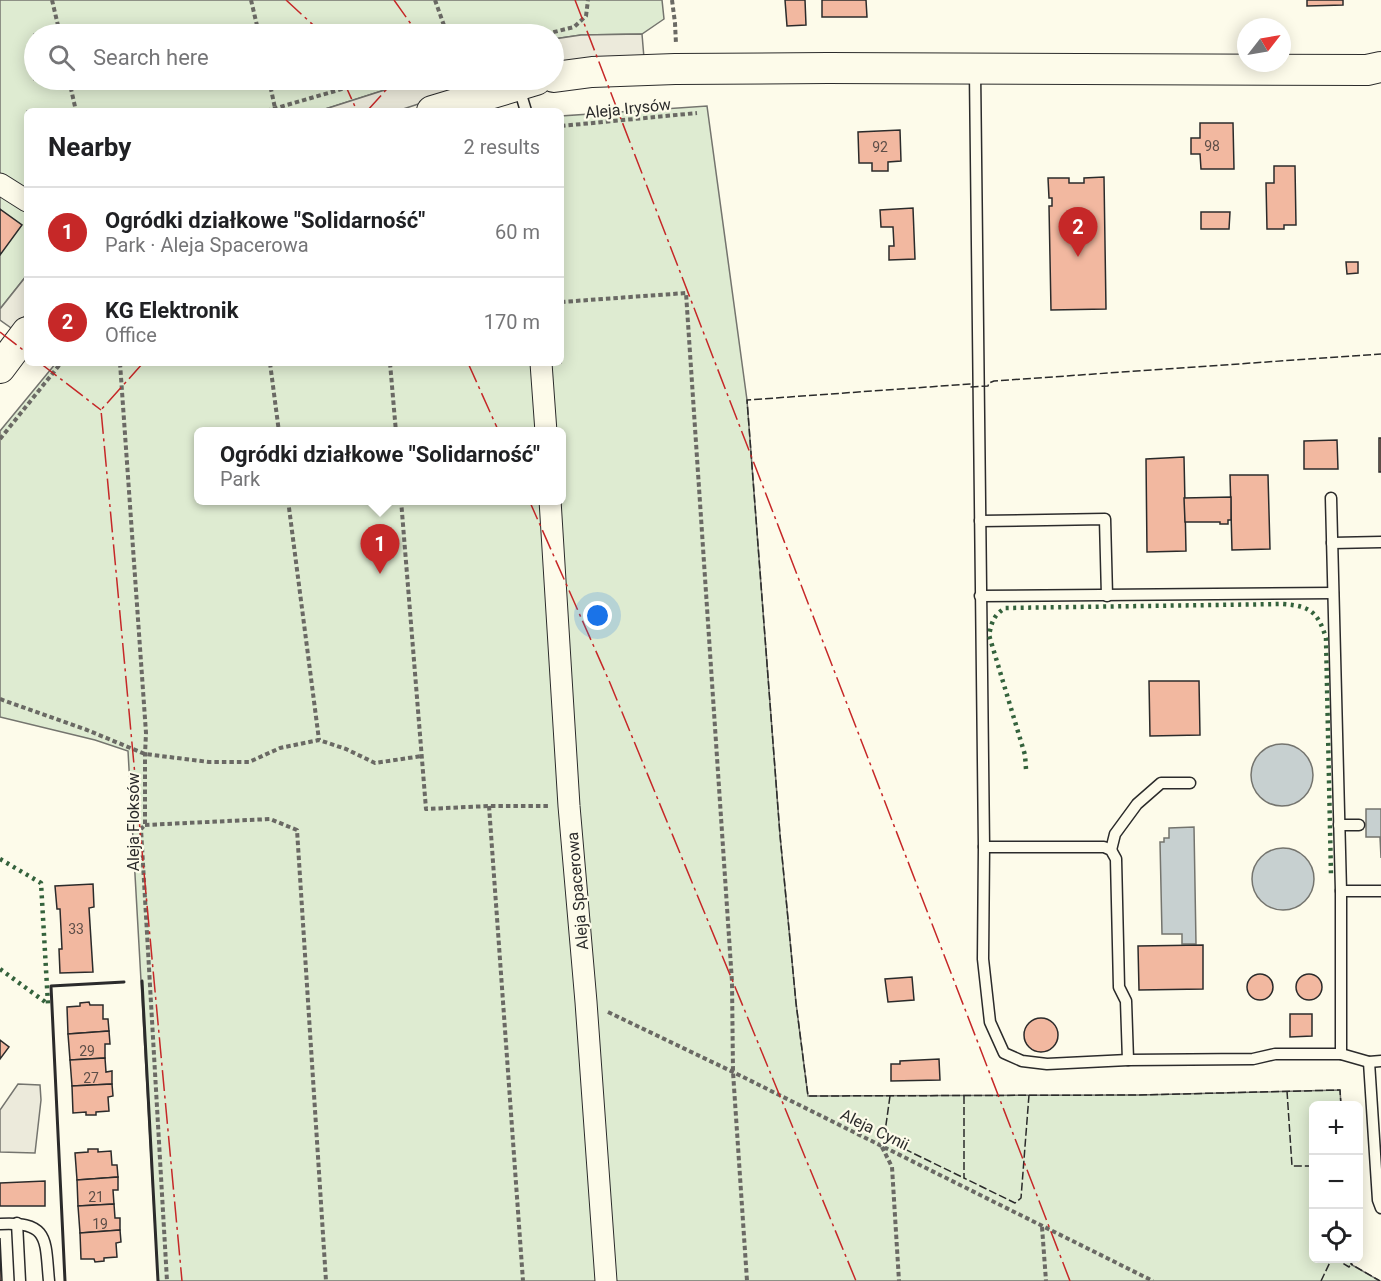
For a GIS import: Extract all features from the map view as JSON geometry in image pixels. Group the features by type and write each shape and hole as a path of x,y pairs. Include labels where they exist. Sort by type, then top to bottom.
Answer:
{"street":[{"path":"564,76 592,72 675,69 1367,69 1381,67"},
{"path":"447,108 527,92"},
{"path":"0,184 24,199"},
{"path":"0,369 24,336"},
{"path":"541,366 546,427"},
{"name":"Aleja Spacerowa","path":"550,505 569,806 606,1281"}],"lane":[{"path":"975,68 984,847 983,959 990,1022 1005,1053 1022,1061 1047,1064 1128,1060 1253,1059 1275,1054 1341,1054 1369,1062 1381,1061"},
{"path":"1331,498 1341,891 1341,1054"},
{"path":"980,521 1105,519 1107,596"},
{"path":"1332,543 1381,542"},
{"path":"980,596 1333,593"},
{"path":"1128,1060 1126,1001 1119,987 1116,859 1112,850 1115,834 1137,804 1161,783 1190,783"},
{"path":"1339,825 1359,825"},
{"path":"984,847 1104,847 1112,850"},
{"path":"1341,891 1381,891"},
{"path":"1369,1062 1378,1200 1381,1208"},
{"path":"17,1223 20,1281"},
{"path":"0,1224 30,1225 39,1232 46,1243 48,1281"}],"path":[{"path":"52,0 58,24"},
{"path":"251,0 257,24"},
{"path":"435,0 443,24"},
{"path":"564,30 574,27 586,16 588,0"},
{"path":"672,0 675,24 675,69"},
{"path":"71,90 75,108"},
{"path":"271,90 275,108 339,90"},
{"name":"Aleja Irysów","path":"564,126 697,113"},
{"path":"564,302 686,293 732,982 733,1072 747,1281"},
{"path":"0,439 59,366"},
{"name":"Aleja Floksów","path":"120,366 146,734 145,825 141,829 167,1281"},
{"path":"270,366 278,427"},
{"path":"390,366 396,427"},
{"path":"289,505 319,740"},
{"path":"401,505 426,809 569,806"},
{"path":"0,699 87,729 145,754 209,762 249,762 280,748 319,740 346,749 375,763 422,756"},
{"path":"489,806 523,1281"},
{"path":"145,825 270,819 297,830 327,1281"},
{"name":"Aleja Cynii","path":"586,1002 733,1072 1153,1281"},
{"path":"882,1146 892,1167 899,1281"},
{"path":"1042,1226 1046,1281"}],"green space":[{"path":"0,0 662,0 664,19 642,34 564,38 564,24 24,24 24,90 385,90 328,108 24,108 24,279 0,309"},
{"path":"707,106 747,400 780,835 796,1003 808,1096 1139,1095 1340,1090 1341,1101 1309,1101 1309,1263 1352,1263 1380,1281 158,1281 128,751 95,740 0,717 0,431 54,366 564,366 564,116"}],"shaded area":[{"path":"642,34 644,58 564,63 564,38"},
{"path":"385,90 461,90 406,108 328,108"},
{"path":"24,279 24,317 14,330 0,320 0,309"},
{"path":"1276,744 1288,744 1304,753 1311,763 1313,775 1311,787 1304,797 1288,806 1276,806 1265,801 1256,792 1251,781 1251,769 1256,758 1265,749"},
{"path":"1366,809 1381,809 1381,858 1380,837 1366,837"},
{"path":"1194,827 1196,944 1182,944 1182,934 1162,934 1160,842 1164,842 1164,838 1169,838 1169,828"},
{"path":"1277,848 1289,848 1305,857 1312,867 1314,879 1312,891 1305,901 1289,910 1277,910 1266,905 1257,896 1252,885 1252,873 1257,862 1266,853"},
{"path":"18,1084 40,1085 41,1100 35,1153 0,1152 0,1110"}],"building":[{"path":"785,0 805,0 806,25 787,26"},
{"path":"822,0 866,0 867,17 822,17"},
{"path":"1307,0 1343,0 1343,5 1307,6"},
{"path":"1200,123 1233,123 1234,169 1201,169 1200,154 1191,154 1191,138 1200,138"},
{"path":"900,130 901,161 888,162 888,171 872,171 872,163 859,163 858,132"},
{"path":"1274,166 1295,166 1296,225 1284,225 1284,229 1267,229 1266,183 1274,183"},
{"path":"1104,177 1106,309 1051,310 1049,206 1052,206 1052,198 1049,198 1048,178 1069,178 1069,183 1084,183 1084,178"},
{"path":"913,208 915,259 889,260 889,246 894,246 893,227 881,227 880,210"},
{"path":"0,209 22,225 0,255"},
{"path":"1201,212 1230,212 1229,229 1201,229"},
{"path":"1346,262 1358,262 1358,273 1347,274"},
{"path":"1379,438 1381,438 1381,472 1379,472"},
{"path":"1337,440 1338,469 1304,469 1304,441"},
{"path":"1184,457 1186,551 1147,552 1146,459"},
{"path":"1230,475 1268,475 1270,549 1232,550"},
{"path":"1231,497 1231,520 1228,520 1228,524 1185,522 1184,498"},
{"path":"1149,681 1199,681 1200,735 1150,736"},
{"path":"93,884 94,907 89,908 93,972 60,973 59,949 62,949 60,909 57,909 55,886"},
{"path":"1203,945 1203,989 1139,990 1138,946"},
{"path":"1260,974 1269,978 1273,987 1269,996 1260,1000 1251,996 1247,987 1251,978"},
{"path":"1309,974 1318,978 1322,987 1318,996 1309,1000 1300,996 1296,987 1300,978"},
{"path":"912,977 914,1000 888,1002 885,979"},
{"path":"89,1002 90,1005 103,1005 103,1019 108,1019 109,1031 68,1034 67,1007 80,1006 80,1003"},
{"path":"1290,1014 1312,1014 1312,1036 1290,1037"},
{"path":"1041,1018 1053,1023 1058,1035 1053,1047 1041,1052 1029,1047 1024,1035 1029,1023"},
{"path":"109,1031 110,1044 105,1044 105,1058 70,1060 68,1034"},
{"path":"0,1040 9,1047 0,1059"},
{"path":"105,1058 106,1072 112,1071 112,1084 72,1086 70,1060"},
{"path":"939,1059 940,1080 891,1081 891,1064 900,1064 900,1061"},
{"path":"112,1084 113,1096 108,1097 109,1111 96,1112 96,1115 86,1115 86,1112 73,1113 72,1086"},
{"path":"88,1149 98,1149 98,1152 111,1151 112,1165 117,1165 118,1177 77,1180 75,1153 88,1152"},
{"path":"118,1177 118,1190 113,1190 114,1204 78,1206 77,1180"},
{"path":"45,1181 45,1206 0,1206 0,1183"},
{"path":"114,1204 115,1218 120,1218 120,1230 80,1233 78,1206"},
{"path":"120,1230 121,1242 116,1243 117,1257 104,1258 104,1261 95,1262 94,1259 81,1259 80,1233"},
{"path":"0,1238 2,1281 0,1281"}],"hedge":[{"path":"1026,769 1025,755 989,635 994,620 1005,608 1283,604 1300,606 1316,616 1326,638 1331,875"},
{"path":"0,859 41,883 48,1004 0,969"}],"fence":[{"path":"1341,1101 1340,1090 1139,1095 808,1096 796,1003 780,835 747,400 970,384 970,387 988,386 994,381 1381,354"},
{"path":"1287,1091 1292,1166 1309,1166"},
{"path":"964,1096 964,1178 1015,1203 1021,1198 1029,1095"},
{"path":"890,1096 884,1139 964,1178"},
{"path":"1321,1281 1330,1263"},
{"path":"1342,1263 1349,1267 1351,1264"},
{"path":"1351,1263 1380,1281"}],"wall":[{"path":"142,981 158,1281"},
{"path":"65,1281 51,986 124,982"}],"power":[{"path":"286,0 312,24"},
{"path":"394,0 411,24"},
{"path":"575,0 1070,1281"},
{"path":"348,90 356,108"},
{"path":"370,108 386,90"},
{"path":"0,332 24,351"},
{"path":"44,366 101,410"},
{"path":"140,366 101,410 182,1281"},
{"path":"469,366 497,427"},
{"path":"531,505 610,683 856,1281"}],"place":[{"name":"KG Elektronik","path":"1078,257"},
{"name":"Ogródki działkowe \"Solidarność\"","path":"380,574"}]}
